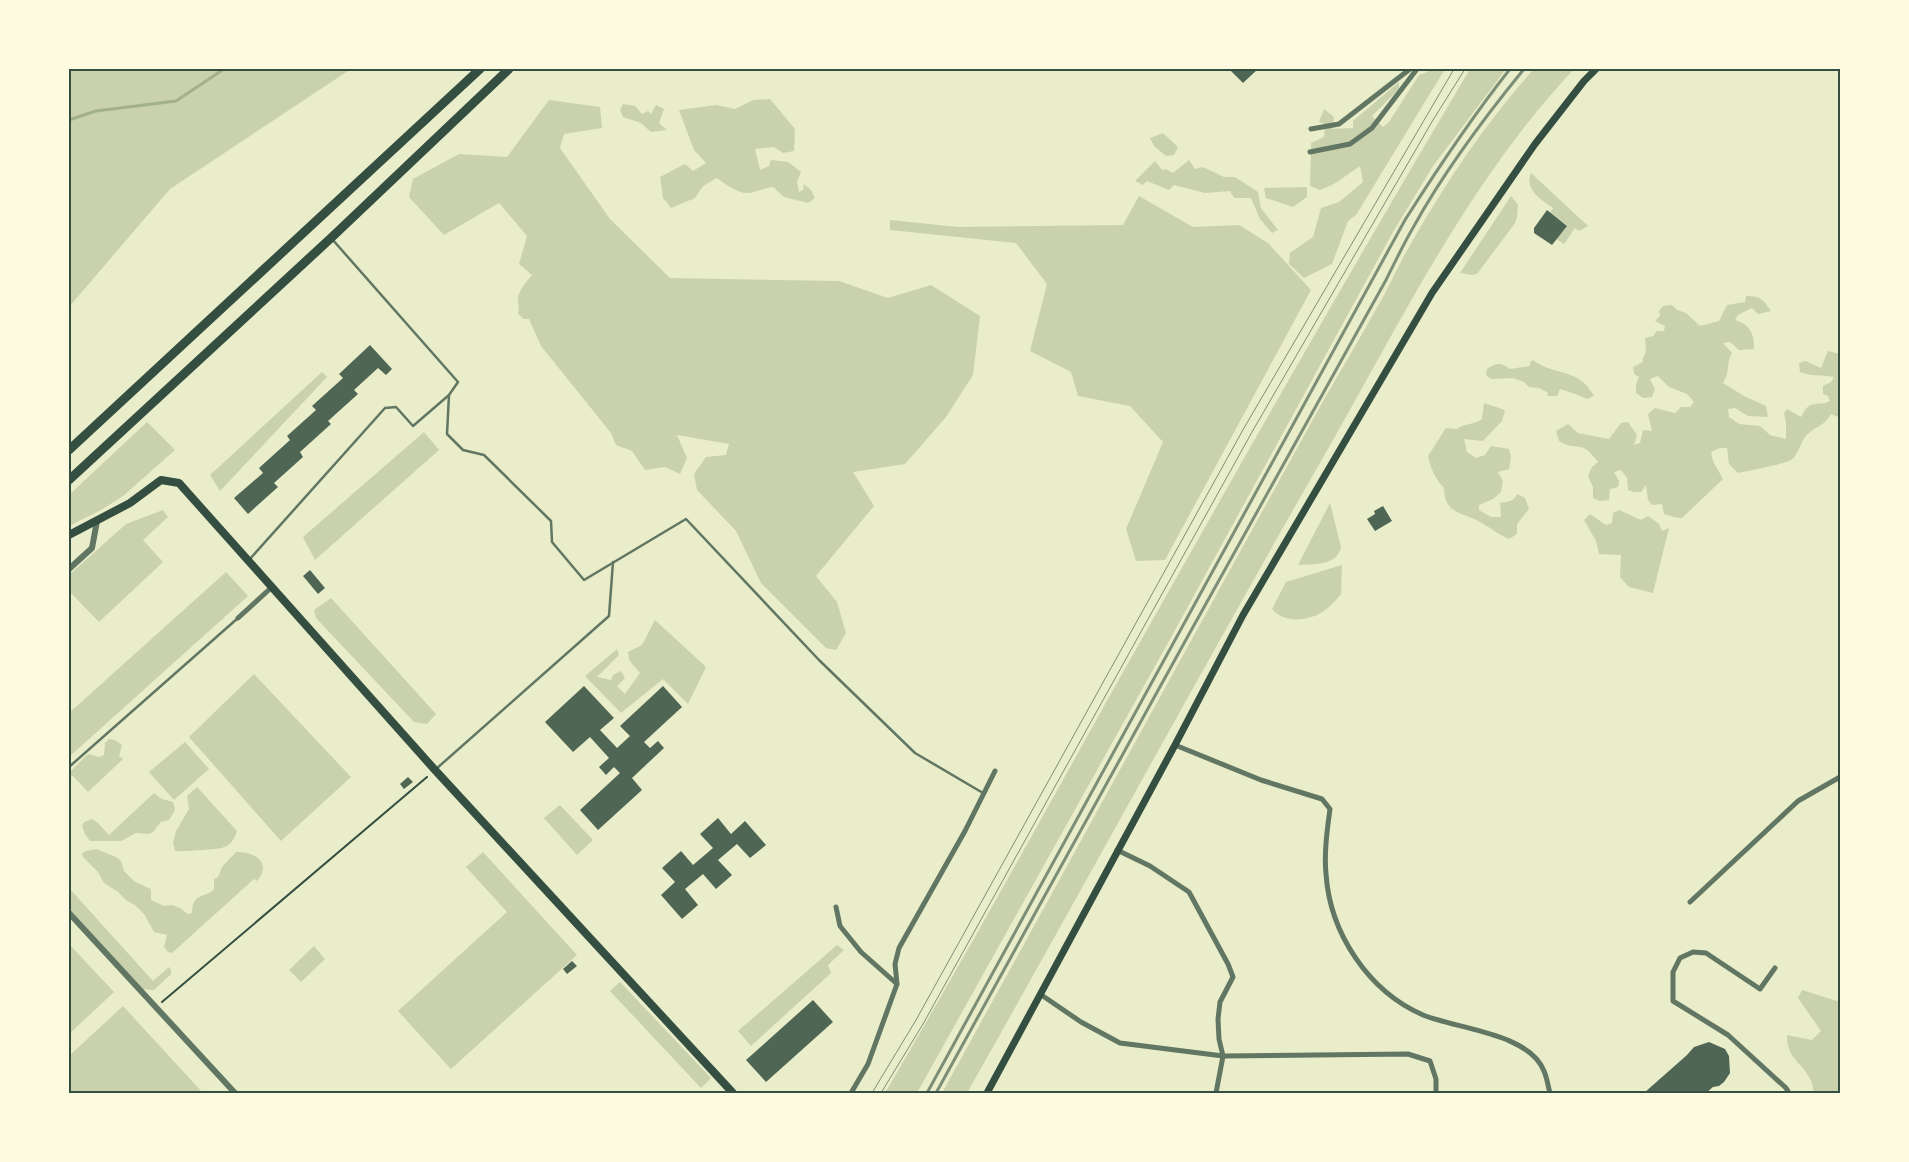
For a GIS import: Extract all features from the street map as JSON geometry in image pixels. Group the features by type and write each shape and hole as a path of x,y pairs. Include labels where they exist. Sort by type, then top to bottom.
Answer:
{"highway":[{"path":"69,450 480,69"},
{"path":"69,480 331,238 509,69"}],"main road":[{"path":"987,1093 1243,615 1432,293 1535,144 1584,81 1596,69"},
{"path":"69,536 130,504 161,480 180,483 435,770 733,1093"}],"street":[{"path":"1311,129 1339,124 1410,69"},
{"path":"1310,152 1350,144 1372,128 1390,107 1417,69"},
{"path":"69,569 92,548 96,521"},
{"path":"238,618 272,587"},
{"path":"1175,745 1261,780 1322,799 1330,810 1326,875 1331,904 1341,933 1354,958 1371,978 1387,992 1422,1015 1460,1027 1490,1033 1530,1052 1544,1070 1550,1093"},
{"path":"851,1093 868,1064 897,984 895,964 899,948 985,793 995,771"},
{"path":"1690,902 1798,802 1840,776"},
{"path":"1118,850 1150,866 1189,892 1228,964 1233,977 1220,1002 1218,1039 1224,1056 1216,1093"},
{"path":"836,907 840,926 861,952 897,984"},
{"path":"69,913 235,1093"},
{"path":"1776,968 1760,989 1706,954 1693,952 1680,958 1673,972 1673,1001 1728,1035 1786,1088 1789,1093"},
{"path":"1040,994 1081,1022 1120,1043 1224,1056 1408,1054 1430,1061 1436,1079 1436,1093"}],"lane":[{"path":"249,560 385,408 396,408 413,426 449,395 458,382 331,238"},
{"path":"449,395 446,434 463,450 484,455 551,521 552,542 584,580 686,518 819,660 915,752 985,793"},
{"path":"435,770 610,616 613,562"},
{"path":"69,767 238,618"}],"path":[{"path":"156,1007 435,770"}],"green space":[{"path":"69,69 351,69 170,189 69,307"},
{"path":"1429,69 1445,69 1356,215 1348,221 1332,264 1304,278 1289,264 1290,253 1313,237 1321,208 1339,202 1363,182 1360,166 1334,184 1320,190 1310,186 1311,143 1324,137 1325,124 1319,122 1324,109 1334,117 1332,129 1353,128 1353,121 1399,82 1399,89 1372,116 1383,127 1389,122 1419,75 1427,72"},
{"path":"1470,69 1506,69 1433,166 1393,232 1174,632 917,1093 885,1093 1285,386"},
{"path":"1534,69 1574,69 1538,110 1504,154 1472,200 1414,295 967,1093 942,1093 1409,247 1469,151 1500,109"},
{"path":"770,99 795,129 794,151 783,153 774,147 755,149 760,170 769,166 771,160 788,162 801,172 797,182 799,192 803,190 804,184 811,190 815,198 808,203 784,197 773,187 752,192 740,192 717,178 703,186 695,198 671,208 663,198 660,177 685,164 693,171 706,163 694,150 679,110 716,105 735,109 753,100"},
{"path":"549,100 600,107 602,128 564,134 560,148 610,219 670,278 839,281 888,298 931,285 980,316 973,375 946,417 905,464 853,472 874,506 816,576 837,602 846,633 836,650 826,648 761,583 736,531 697,490 694,474 706,457 726,455 729,444 677,435 687,458 680,474 665,467 645,470 632,451 616,445 611,433 541,346 529,319 524,319 518,314 519,294 532,275 519,264 527,236 499,203 444,235 409,197 413,179 459,154 507,157"},
{"path":"623,104 635,106 642,114 648,111 651,114 656,105 664,109 659,123 667,130 651,132 641,123 623,117 620,110"},
{"path":"1163,133 1178,147 1174,155 1166,156 1154,146 1150,138"},
{"path":"1189,160 1195,169 1203,167 1224,177 1235,177 1258,192 1261,208 1278,230 1272,233 1260,219 1251,198 1234,198 1230,191 1205,193 1174,185 1169,190 1147,181 1143,185 1135,181 1155,161 1162,170 1166,169 1173,173"},
{"path":"1531,173 1588,226 1579,231 1575,228 1564,244 1556,239 1567,225 1550,213 1553,208 1535,194 1530,185"},
{"path":"1307,187 1307,197 1293,207 1266,198 1264,188"},
{"path":"1139,196 1193,227 1239,225 1268,243 1311,290 1165,560 1136,561 1126,529 1163,442 1130,406 1078,396 1071,372 1030,351 1047,284 1016,243 890,230 890,220 958,227 1123,225"},
{"path":"1511,196 1518,205 1515,223 1477,274 1460,273"},
{"path":"1746,296 1761,299 1771,311 1758,314 1752,308 1738,315 1735,320 1748,327 1754,339 1754,349 1739,350 1730,342 1723,343 1732,353 1727,375 1723,383 1744,396 1766,406 1768,417 1748,416 1735,408 1728,409 1729,417 1739,424 1760,426 1770,435 1786,439 1784,413 1787,409 1801,417 1811,405 1830,401 1828,396 1823,394 1823,386 1831,382 1834,377 1800,372 1799,363 1806,361 1821,368 1828,351 1840,354 1840,422 1838,417 1831,414 1805,437 1791,460 1766,467 1738,473 1729,464 1727,448 1720,448 1711,452 1713,461 1723,479 1682,518 1664,514 1662,504 1652,505 1648,500 1646,485 1641,492 1628,490 1627,478 1621,470 1614,472 1619,481 1618,487 1610,489 1609,500 1599,501 1593,498 1593,487 1588,476 1592,467 1598,462 1587,450 1559,441 1556,431 1568,424 1578,433 1609,439 1621,423 1628,422 1637,435 1634,445 1640,443 1643,430 1652,431 1648,414 1655,408 1675,413 1681,407 1690,407 1694,402 1687,394 1669,387 1658,376 1650,379 1655,389 1652,397 1643,398 1636,393 1636,384 1639,377 1634,374 1633,367 1643,362 1646,352 1645,338 1653,336 1657,331 1664,331 1665,326 1655,321 1660,316 1659,311 1663,306 1672,305 1677,310 1686,313 1700,326 1719,321 1727,305 1745,302"},
{"path":"1533,360 1550,369 1574,376 1588,387 1594,396 1587,399 1560,389 1557,396 1548,396 1547,392 1539,388 1529,387 1524,382 1513,378 1491,379 1486,375 1487,369 1496,364 1510,369 1530,366 1530,362"},
{"path":"322,372 327,377 220,491 210,475"},
{"path":"1484,403 1505,410 1502,421 1483,441 1464,439 1467,452 1476,458 1485,455 1491,446 1509,449 1511,457 1509,469 1498,472 1503,481 1501,492 1493,499 1479,505 1479,510 1491,517 1501,517 1500,503 1510,501 1517,494 1525,498 1529,509 1517,524 1517,534 1509,539 1452,509 1445,497 1444,488 1434,474 1428,456 1446,428 1457,429 1482,419"},
{"path":"147,422 175,450 123,496 101,510 69,526 69,495"},
{"path":"424,432 439,450 315,560 303,537"},
{"path":"1330,503 1341,547 1339,553 1335,558 1324,563 1298,565"},
{"path":"163,510 168,517 143,540 163,562 99,622 69,591 69,575 126,524"},
{"path":"1619,510 1641,520 1648,516 1659,524 1662,531 1669,528 1653,593 1629,587 1620,577 1621,555 1599,554 1596,541 1584,520 1590,514 1606,525 1612,523 1613,513"},
{"path":"1342,565 1341,594 1324,611 1304,619 1290,619 1277,614 1272,609 1286,582"},
{"path":"226,572 248,596 69,757 69,713"},
{"path":"331,598 436,714 427,724 414,722 316,618 314,610"},
{"path":"655,620 706,667 688,704 663,679 621,713 585,676 617,649 619,655 597,677 611,680 613,675 621,671 625,678 617,686 625,694 640,673 629,660 628,652 642,645"},
{"path":"254,674 351,777 281,841 189,737"},
{"path":"109,739 115,740 122,745 119,756 123,759 88,792 73,776 69,777 69,773 88,754 99,757 104,755 105,743"},
{"path":"185,742 209,769 174,800 149,772"},
{"path":"197,787 237,831 231,842 224,847 175,851 173,843 176,831 189,809 187,796"},
{"path":"154,793 162,799 173,802 175,810 169,820 161,822 153,832 149,834 136,833 121,841 90,841 85,834 82,826 84,822 92,819 109,835"},
{"path":"560,805 593,840 577,855 544,818"},
{"path":"96,849 121,861 124,871 135,882 151,889 151,900 164,906 172,905 180,908 188,914 192,913 194,902 198,897 214,890 214,879 218,877 222,867 236,852 255,856 259,859 263,869 257,881 254,879 172,953 168,952 164,947 167,935 154,932 144,914 135,905 104,883 98,872 83,857 82,853"},
{"path":"483,852 577,955 451,1069 398,1011 507,912 466,867"},
{"path":"69,888 153,981 169,967 171,974 154,990 140,989 69,912"},
{"path":"69,944 114,992 69,1034"},
{"path":"837,945 844,950 828,965 831,973 751,1046 738,1031"},
{"path":"314,946 325,959 301,982 289,970"},
{"path":"620,982 711,1078 701,1088 610,991"},
{"path":"1802,990 1840,1002 1840,1093 1814,1093 1808,1075 1789,1050 1787,1035 1812,1040 1821,1031 1798,998"},
{"path":"123,1006 203,1093 69,1093 69,1056"}],"building":[{"path":"1229,69 1258,69 1243,83"},
{"path":"1547,210 1567,226 1552,245 1534,233 1534,228"},
{"path":"370,345 392,369 386,375 378,368 354,390 358,394 328,421 331,424 300,452 303,457 274,483 278,487 248,514 234,498 263,473 259,468 290,440 287,436 316,410 312,406 343,378 339,374"},
{"path":"1383,506 1392,521 1375,531 1367,519 1375,514 1374,511"},
{"path":"310,570 325,588 318,594 303,576"},
{"path":"584,686 614,718 600,730 617,748 630,736 620,726 663,686 682,707 644,742 650,748 658,741 664,748 632,778 642,790 598,830 580,810 620,773 614,767 606,775 599,767 609,758 590,737 573,752 545,722"},
{"path":"408,777 413,782 404,789 400,784"},
{"path":"718,818 731,834 745,821 766,845 750,858 737,844 718,860 732,875 716,889 703,874 685,889 698,905 682,919 661,895 675,882 662,868 681,851 693,865 713,848 700,834"},
{"path":"572,961 577,966 567,974 563,969"},
{"path":"813,1000 833,1022 766,1082 746,1060"},
{"path":"1709,1042 1725,1049 1729,1056 1730,1073 1719,1086 1713,1087 1706,1093 1644,1093 1694,1047"}],"waterway":[{"path":"69,120 96,111 176,101 224,69"}],"tram line":[{"path":"872,1093 916,1020 1244,428 1454,69"},
{"path":"881,1093 923,1024 1252,432 1433,120 1465,69"}],"railway":[{"path":"927,1093 1405,220 1456,143 1510,69"},
{"path":"936,1093 1426,205 1494,106 1524,69"}]}
